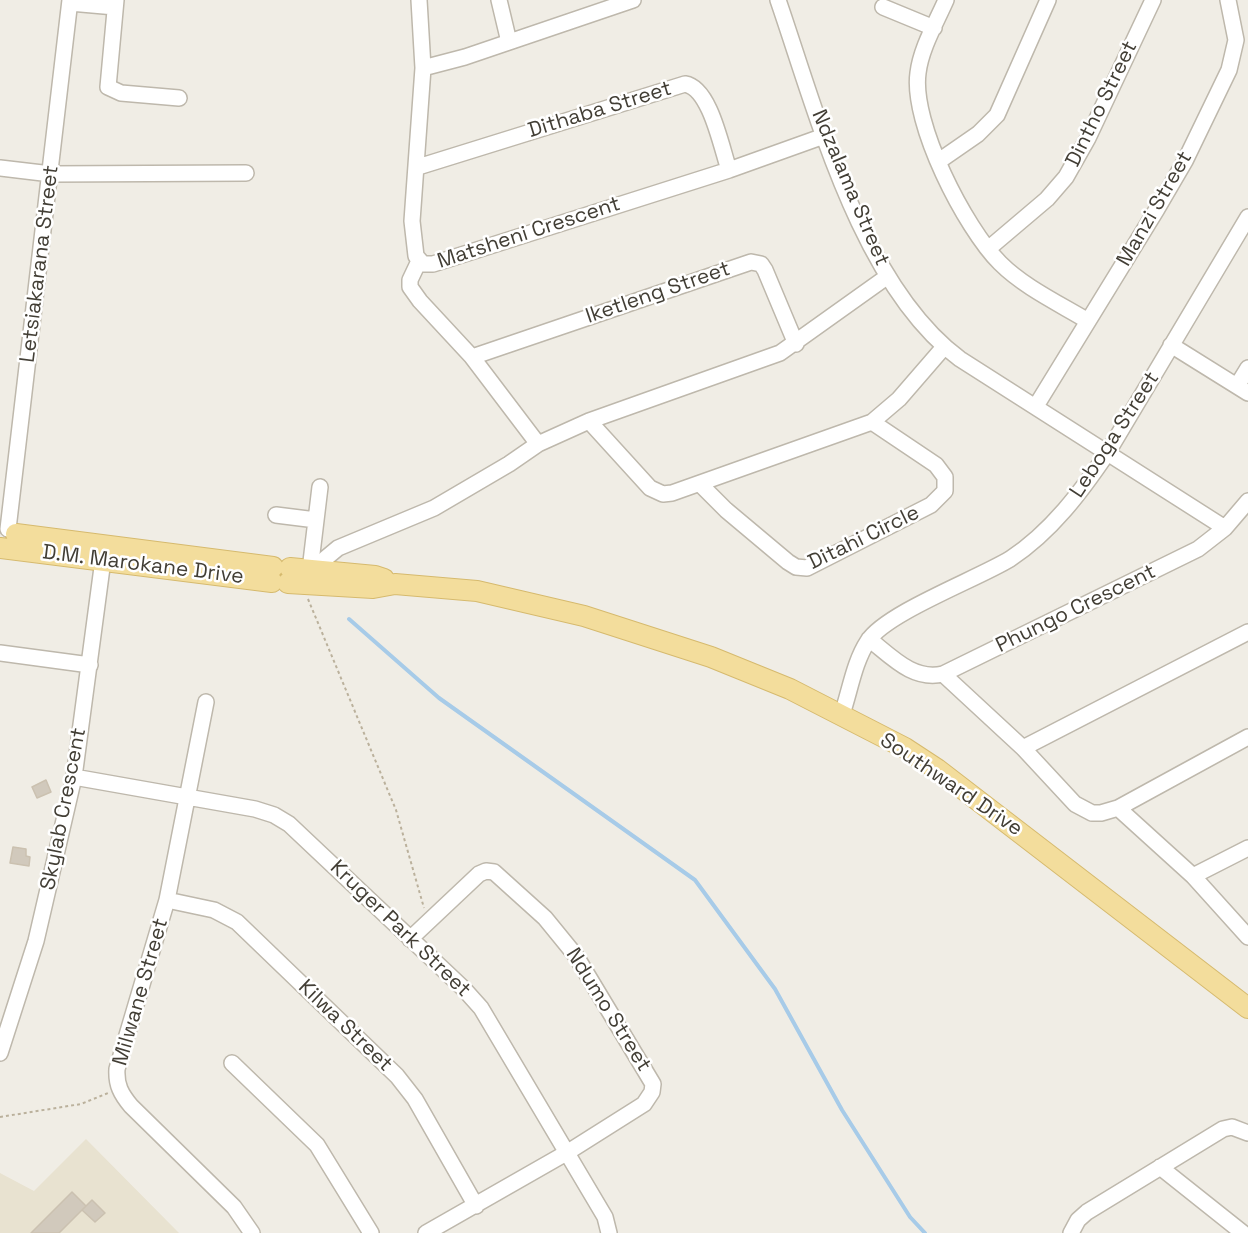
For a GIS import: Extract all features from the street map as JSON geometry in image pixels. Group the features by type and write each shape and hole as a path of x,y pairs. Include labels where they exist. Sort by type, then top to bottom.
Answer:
{"main road":[{"name":"D.M. Marokane Drive","path":"8,538 103,560 294,575"},
{"name":"D.M. Marokane Drive","path":"8,538 294,575 373,588 395,584 477,591 584,616"},
{"name":"Southward Drive","path":"584,616 721,661 790,689 843,714 905,748 972,794 1248,1008"}],"street":[{"name":"Matsheni Crescent","path":"419,0 423,68 412,241 419,261 423,264 433,264 729,170 824,136"},
{"path":"499,0 509,42"},
{"path":"423,68 633,0"},
{"name":"Ndzalama Street","path":"778,0 824,136 860,223 888,276 944,347 1108,452"},
{"path":"946,0 921,59 917,88 939,161 970,225 988,249 1017,278 1088,321"},
{"path":"939,161 978,134 997,115 1048,0"},
{"name":"Dintho Street","path":"988,249 1047,199 1066,177 1088,138 1153,0"},
{"name":"Manzi Street","path":"1036,406 1179,171 1229,69 1236,40 1228,0"},
{"path":"70,2 115,4 108,87 121,93 179,98"},
{"name":"Letsiakarana Street","path":"8,538 70,2"},
{"path":"883,7 934,28"},
{"name":"Dithaba Street","path":"418,167 685,84 692,85 704,96 729,170"},
{"path":"0,168 51,174 246,173"},
{"name":"Leboga Street","path":"869,639 896,618 1009,559 1038,538 1086,485 1248,217"},
{"path":"419,261 410,280 410,287 472,357 538,444"},
{"name":"Iketleng Street","path":"472,357 751,262 761,264 765,270 796,344"},
{"path":"294,575 326,558 338,548 434,508 509,465 538,444 589,421 763,360 796,344 888,276"},
{"path":"1171,345 1242,389 1248,368"},
{"path":"589,421 643,482 656,492 672,493 872,422 899,399 944,347"},
{"name":"Ditahi Circle","path":"700,484 788,562 796,567 807,568 932,505 945,491 945,477 936,465 872,422"},
{"path":"1108,452 1226,528"},
{"path":"294,575 316,520 320,487"},
{"name":"Phungo Crescent","path":"869,639 921,676 943,674 1182,557 1226,528 1248,501"},
{"path":"276,515 316,520"},
{"name":"Skylab Crescent","path":"0,1053 36,941 74,777 103,560"},
{"path":"1023,748 1248,632"},
{"path":"843,714 869,639"},
{"path":"0,653 90,665"},
{"path":"943,674 1023,748 1045,775 1083,810 1101,813 1118,808 1248,737"},
{"name":"Milwane Street","path":"206,702 190,797 167,900 117,1069 119,1089 131,1106 234,1208 252,1233"},
{"name":"Kruger Park Street","path":"74,777 255,809 274,815 290,824 481,1008 605,1217 609,1233"},
{"path":"1118,808 1193,876 1248,937"},
{"path":"1193,876 1248,848"},
{"name":"Ndumo Street","path":"410,939 479,874 486,871 501,877 545,918 576,956 650,1076 652,1092 644,1104 568,1152 426,1233"},
{"name":"Kilwa Street","path":"167,900 214,910 237,922 387,1066 415,1100 476,1206"},
{"path":"232,1063 317,1145 371,1233"},
{"path":"1071,1233 1078,1220 1087,1212 1223,1129 1232,1127 1248,1133"},
{"path":"1160,1167 1244,1233"}],"path":[{"path":"294,575 396,810 428,922"},
{"path":"0,1117 81,1104 119,1089"}],"shaded area":[{"path":"86,1139 179,1233 0,1233 0,1173 34,1191"}],"building":[{"path":"46,780 51,792 37,798 32,787"},
{"path":"13,847 26,849 26,856 30,857 29,866 10,863"},
{"path":"72,1192 86,1206 59,1233 31,1233"},
{"path":"92,1200 105,1213 95,1222 82,1210"}],"waterway":[{"path":"349,619 439,698 695,880 775,989 842,1110 910,1217 925,1233"}]}
